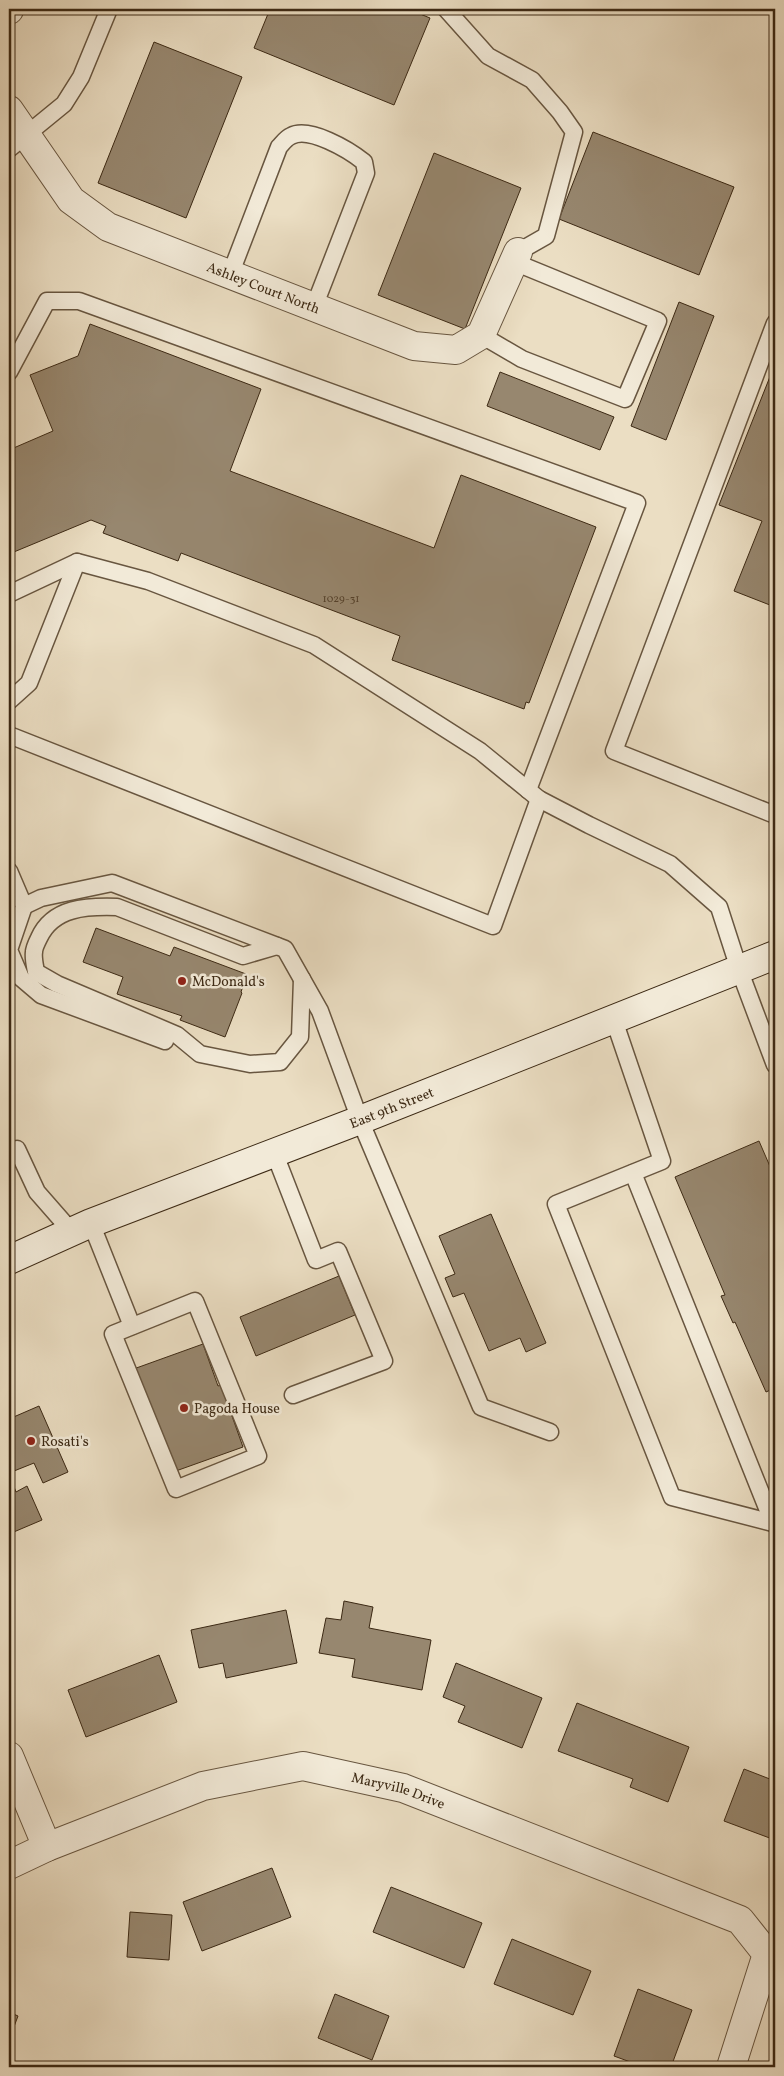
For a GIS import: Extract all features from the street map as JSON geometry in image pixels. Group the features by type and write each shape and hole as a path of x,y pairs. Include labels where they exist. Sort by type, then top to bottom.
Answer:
{"street":[{"name":"Ashley Court North","path":"9,110 18,142 71,200 108,227 414,346 456,350 481,335"},
{"path":"481,335 516,257"},
{"name":"East 9th Street","path":"9,1260 82,1228 775,955"},
{"path":"9,1756 47,1847"},
{"name":"Maryville Drive","path":"9,1864 47,1847 203,1786 303,1766 403,1788 740,1920 767,1954 731,2067"}],"lane":[{"path":"18,142 64,104 81,77 109,9"},
{"path":"446,9 488,56 532,80 560,112 574,132 546,236 516,257"},
{"path":"230,274 278,147 290,136 305,133 348,149 364,162 366,173 314,307"},
{"path":"481,335 522,359 625,399 658,321 516,257"},
{"path":"9,372 47,301 79,301 637,503 534,794 493,926 9,736"},
{"path":"775,323 614,751 775,815"},
{"path":"9,702 29,683 76,562"},
{"path":"9,594 76,562 148,581 314,645 480,751 534,794 588,825 670,864 719,907 739,970 775,1065"},
{"path":"9,872 24,906 9,950 21,978 40,995 200,1054 250,1064 280,1062 300,1038 302,979"},
{"path":"24,906 41,898 112,883 285,949 320,1011 360,1120 481,1407 550,1432"},
{"path":"200,1054 177,1035 57,984 36,972 34,951 42,933 55,916 73,910 97,906 117,907 243,956 277,946"},
{"path":"614,1020 662,1160 556,1204 672,1497 773,1523 633,1173"},
{"path":"9,1152 18,1149 37,1192 82,1228 132,1326"},
{"path":"274,1152 316,1260 338,1251 384,1361 293,1395"},
{"path":"195,1301 258,1456 176,1489 113,1334 132,1326 195,1301"}],"building":[{"path":"270,9 408,9 430,18 394,105 254,48"},
{"path":"154,42 242,77 186,218 98,183"},
{"path":"593,132 734,187 699,275 559,219"},
{"path":"434,153 521,188 465,329 378,295"},
{"path":"679,302 714,316 666,440 631,426"},
{"path":"90,324 261,389 230,471 434,548 461,475 596,527 529,703 526,702 524,709 392,660 400,636 181,553 178,561 103,533 106,526 91,520 9,554 9,450 53,431 30,375 78,356"},
{"path":"775,364 775,607 734,591 762,521 719,505"},
{"path":"500,372 614,417 600,450 487,406"},
{"name":"McDonald's","path":"96,928 170,956 174,947 246,974 241,985 243,986 242,993 225,1037 180,1020 182,1016 117,994 123,977 83,962"},
{"path":"759,1141 775,1178 775,1388 766,1392 735,1322 733,1323 721,1296 725,1295 675,1177"},
{"path":"491,1214 546,1343 526,1352 520,1338 489,1351 464,1293 453,1297 445,1278 455,1274 439,1236"},
{"path":"339,1276 355,1315 256,1356 240,1317"},
{"name":"Pagoda House","path":"203,1344 218,1386 221,1385 243,1447 173,1472 128,1371"},
{"name":"Rosati's","path":"39,1406 68,1472 43,1483 34,1463 9,1473 9,1419"},
{"name":"Rosati's","path":"9,1474 16,1492 27,1486 42,1520 9,1534"},
{"path":"344,1601 373,1607 369,1628 431,1640 422,1690 352,1677 355,1659 319,1653 326,1618 341,1620"},
{"path":"286,1610 297,1663 226,1678 223,1663 199,1668 191,1630"},
{"path":"159,1655 177,1702 86,1737 68,1690"},
{"path":"456,1663 542,1698 522,1748 458,1722 465,1706 443,1697"},
{"path":"577,1703 689,1747 668,1802 630,1787 633,1779 558,1751"},
{"path":"744,1769 775,1781 775,1840 724,1821"},
{"path":"272,1868 291,1917 202,1951 183,1902"},
{"path":"391,1887 482,1923 464,1968 373,1932"},
{"path":"130,1912 172,1915 169,1960 127,1957"},
{"path":"512,1939 591,1971 573,2015 494,1984"},
{"path":"638,1989 692,2010 671,2067 644,2067 614,2056"},
{"path":"335,1994 389,2016 372,2060 318,2038"},
{"path":"9,2012 18,2016 9,2040"}],"place":[{"name":"McDonald's","path":"182,981"},
{"name":"Pagoda House","path":"184,1408"},
{"name":"Rosati's","path":"31,1441"}]}
